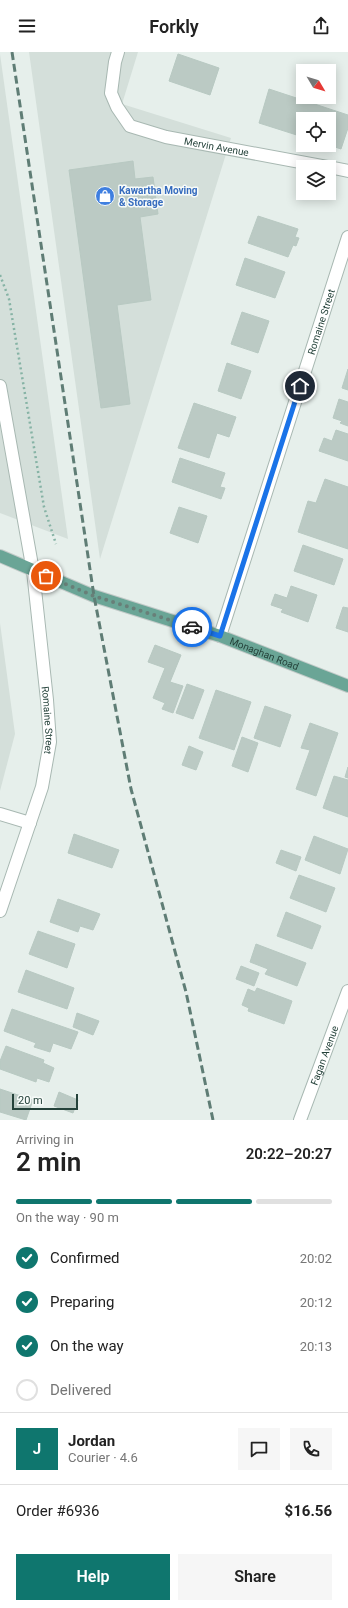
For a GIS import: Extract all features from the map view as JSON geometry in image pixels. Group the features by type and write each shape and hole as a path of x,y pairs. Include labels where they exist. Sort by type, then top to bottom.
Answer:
{"main road":[{"name":"Monaghan Road","path":"0,556 94,596 220,636 348,686"}],"street":[{"name":"Mervin Avenue","path":"118,52 115,62 111,93 117,106 130,126 166,137 296,161"},
{"name":"Mervin Avenue","path":"336,169 348,171"},
{"name":"Romaine Street","path":"220,636 348,237"},
{"name":"Romaine Street","path":"0,386 33,571 50,742 42,788 0,910"},
{"path":"0,814 30,823"},
{"name":"Fagan Avenue","path":"300,1120 348,991"}],"path":[{"path":"0,275 9,299 44,507 56,544"}],"shaded area":[{"path":"29,52 138,52 122,104 231,138 100,559"},
{"path":"0,54 68,539 0,513"},
{"path":"0,623 15,734 0,791"}],"building":[{"path":"178,54 219,68 210,95 169,81"},
{"path":"269,89 296,98 296,104 315,104 348,115 348,128 341,149 336,147 336,112 296,112 296,135 259,123"},
{"path":"133,161 135,179 153,177 158,214 140,217 151,300 117,305 130,404 101,408 69,170"},
{"path":"258,216 298,229 295,237 299,238 296,246 293,245 288,257 248,243"},
{"path":"245,258 285,272 275,298 236,285"},
{"path":"242,312 269,321 258,353 231,344"},
{"path":"227,363 251,371 241,399 218,391"},
{"path":"348,369 348,390 342,388"},
{"path":"339,399 348,402 348,426 340,423 342,421 333,418"},
{"path":"194,403 236,417 229,437 217,433 209,458 178,448"},
{"path":"336,430 348,434 348,461 319,451 324,438 332,441"},
{"path":"180,458 225,473 220,487 225,488 221,499 172,482"},
{"path":"325,479 348,487 348,549 298,532 308,501 316,503"},
{"path":"179,507 207,516 198,543 170,533"},
{"path":"303,545 343,559 334,585 294,571"},
{"path":"291,586 317,595 308,622 281,612 283,609 271,605 275,594 287,598"},
{"path":"343,607 348,608 348,632 336,628"},
{"path":"155,645 181,655 170,682 183,686 173,713 162,709 165,703 153,698 165,668 148,662"},
{"path":"187,684 204,690 193,719 176,713"},
{"path":"216,690 251,702 234,750 199,738"},
{"path":"265,706 291,715 280,747 254,738"},
{"path":"310,723 338,733 316,796 296,789 310,750 301,748"},
{"path":"242,737 258,743 248,772 232,766"},
{"path":"189,746 203,752 196,770 182,765"},
{"path":"348,767 348,778 345,777"},
{"path":"334,776 348,780 348,817 323,808"},
{"path":"74,834 119,850 112,868 68,853"},
{"path":"314,836 348,849 340,874 305,860"},
{"path":"281,850 301,857 296,871 276,863"},
{"path":"299,875 335,888 326,912 290,898"},
{"path":"58,899 100,914 93,930 80,926 78,932 50,922"},
{"path":"286,912 321,926 312,949 277,936"},
{"path":"38,931 75,944 67,968 29,954"},
{"path":"256,944 306,963 297,986 265,974 268,969 250,962"},
{"path":"241,966 259,973 254,986 236,979"},
{"path":"26,970 74,988 67,1009 18,992"},
{"path":"257,988 292,1001 284,1024 248,1011 249,1008 242,1005 248,989 255,992"},
{"path":"12,1009 78,1032 71,1049 53,1043 50,1052 34,1047 36,1043 4,1031"},
{"path":"77,1013 99,1021 93,1035 73,1027"},
{"path":"6,1046 44,1060 43,1063 54,1068 49,1082 37,1078 36,1082 0,1069 0,1061"},
{"path":"0,1089 33,1100 26,1120 0,1112"},
{"path":"59,1092 78,1100 73,1113 54,1106"}],"railway":[{"path":"12,52 94,596 131,789 186,992 213,1120"}],"way so far":[{"path":"46,576 94,596 192,627"}],"place":[{"name":"Kawartha Moving & Storage","path":"105,196"}],"route":[{"path":"192,627 220,636 300,386"}]}
